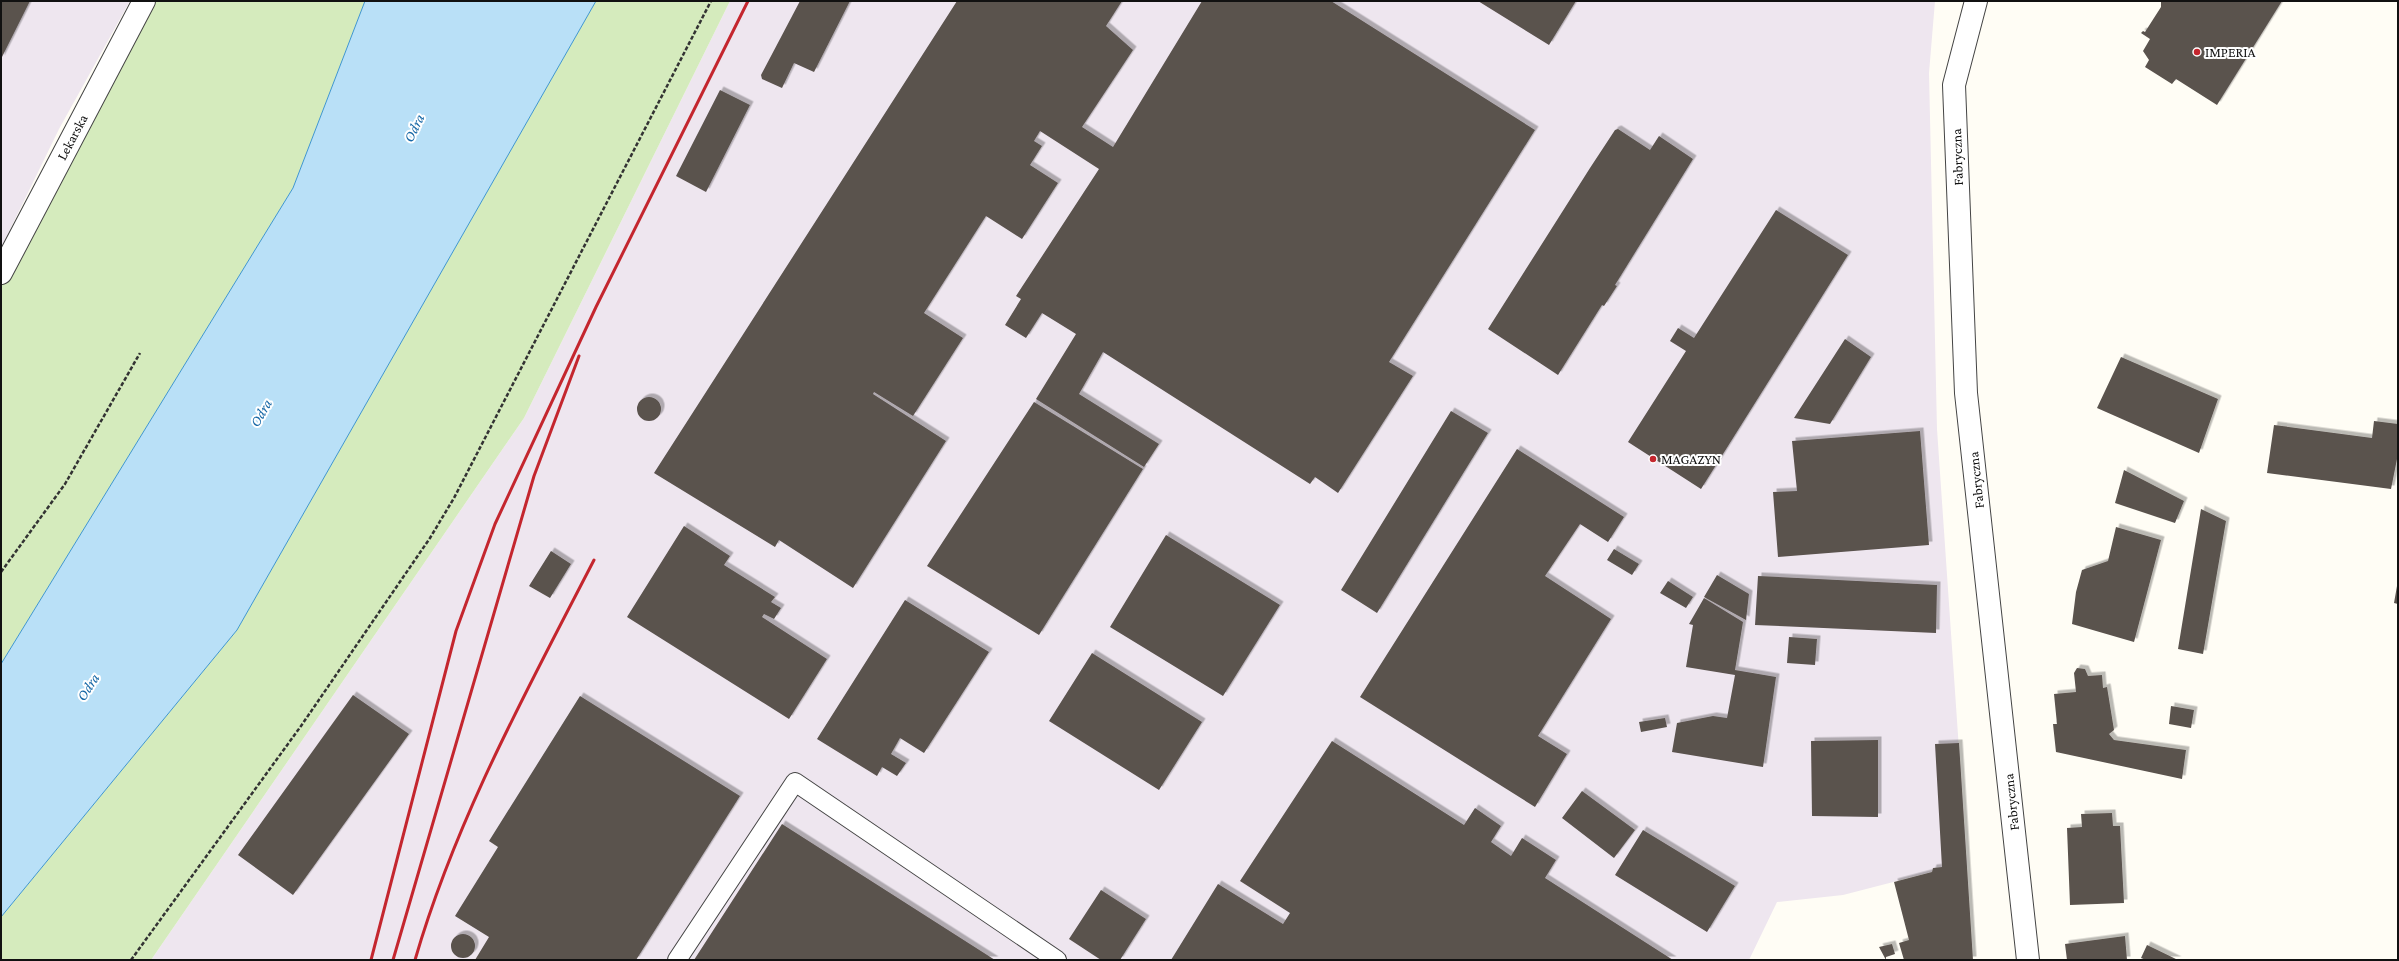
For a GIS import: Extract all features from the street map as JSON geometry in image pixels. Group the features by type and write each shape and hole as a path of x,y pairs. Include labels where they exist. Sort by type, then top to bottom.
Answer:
{"street":[{"name":"Lekarska","path":"1,272 144,1"},
{"name":"Fabryczna","path":"1976,1 1954,85 1966,393 2028,960"}],"lane":[{"path":"677,960 795,782 1057,960"}],"path":[{"path":"131,960 301,726 430,538 454,498 711,1"},
{"path":"1,572 65,484 140,353"}],"shaded area":[{"path":"1,1 130,1 59,129 1,248"},
{"path":"730,1 1935,1 1929,73 1937,429 1967,866 1933,868 1932,872 1843,895 1777,902 1749,960 151,960 524,418"}],"green space":[{"path":"132,1 365,1 293,188 1,664 1,248"},
{"path":"596,1 730,1 524,418 151,960 1,960 1,917 237,630"}],"water":[{"name":"Odra","path":"365,1 596,1 237,630 1,917 1,664 293,188"}],"building":[{"path":"1,1 30,1 1,59"},
{"path":"800,1 850,1 814,72 794,63 782,88 762,79 761,75"},
{"path":"957,1 1122,1 1106,26 1133,50 1082,127 1113,147 1202,1 1331,1 1535,130 1389,362 1413,376 1338,493 1315,477 1310,484 1103,352 1079,394 1159,444 1144,467 1036,399 1076,334 1042,313 1026,338 1005,325 1021,299 1016,296 1099,169 1040,131 1034,141 1042,146 1030,165 1058,183 1022,239 986,216 924,313 963,338 913,416 874,392 873,394 946,441 853,588 779,540 775,547 654,473"},
{"path":"1478,1 1576,1 1549,45"},
{"name":"IMPERIA","path":"2161,1 2282,1 2217,105 2176,79 2172,84 2145,67 2149,60 2143,51 2150,39 2141,33 2143,31 2145,32 2161,7"},
{"path":"720,90 750,105 706,192 676,176"},
{"path":"1618,129 1650,150 1659,136 1693,159 1615,285 1617,286 1604,306 1602,305 1558,375 1488,329 1590,168 1615,130"},
{"path":"1776,210 1848,255 1701,489 1628,442 1686,351 1670,341 1678,328 1694,338"},
{"path":"1845,339 1871,357 1830,424 1794,418"},
{"path":"2121,357 2218,399 2199,453 2097,408"},
{"path":"649,397 658,400 661,409 658,418 649,421 640,418 637,409 640,400"},
{"path":"1034,402 1143,469 1039,635 927,566"},
{"path":"1451,411 1488,433 1377,613 1341,590"},
{"path":"2374,421 2398,424 2398,454 2391,489 2267,473 2274,425 2372,438"},
{"path":"1920,431 1929,545 1778,557 1773,492 1797,491 1792,441"},
{"path":"1517,449 1624,517 1608,542 1580,524 1545,576 1611,619 1538,736 1567,754 1535,807 1360,697"},
{"path":"2124,470 2184,501 2175,523 2115,503"},
{"path":"2201,509 2226,521 2203,654 2178,649"},
{"path":"684,526 730,556 724,565 775,597 771,602 781,608 774,619 764,614 762,617 827,659 789,719 627,617"},
{"path":"2116,527 2161,540 2134,642 2072,624 2076,592 2082,570 2108,561"},
{"path":"1166,535 1280,605 1223,696 1110,627"},
{"path":"1614,549 1639,564 1632,575 1607,560"},
{"path":"551,551 571,564 550,598 529,586"},
{"path":"1717,575 1749,594 1746,620 1704,597"},
{"path":"1758,576 1937,585 1936,633 1755,625"},
{"path":"1668,581 1693,597 1686,608 1660,593"},
{"path":"2398,586 2398,604 2394,603"},
{"path":"1704,598 1743,622 1735,670 1776,677 1763,767 1672,752 1677,723 1713,716 1727,718 1735,675 1686,667 1693,625 1689,624"},
{"path":"905,600 989,652 924,753 900,738 891,754 906,763 897,776 882,767 877,776 817,739"},
{"path":"1789,637 1817,639 1815,665 1787,663"},
{"path":"1092,653 1202,722 1159,790 1049,721"},
{"path":"2077,668 2085,669 2088,676 2102,675 2103,688 2107,687 2114,730 2109,734 2114,740 2186,750 2182,779 2056,752 2053,724 2057,724 2054,694 2076,692 2074,673"},
{"path":"353,695 409,734 293,895 238,855"},
{"path":"580,696 740,796 636,960 475,960 489,937 455,916 498,847 489,841"},
{"path":"2171,706 2194,710 2191,728 2169,724"},
{"path":"1665,718 1667,727 1641,732 1639,722"},
{"path":"1878,740 1878,817 1812,816 1811,741"},
{"path":"1332,741 1464,825 1475,808 1501,826 1491,842 1511,856 1522,838 1556,860 1545,878 1673,960 1171,960 1218,884 1283,924 1290,913 1240,881"},
{"path":"1959,743 1973,960 1904,960 1899,943 1909,940 1894,882 1932,872 1933,868 1942,867 1935,744"},
{"path":"1582,791 1635,830 1614,858 1562,818"},
{"path":"2112,813 2113,826 2120,826 2124,903 2070,905 2067,828 2082,827 2081,814"},
{"path":"782,824 995,960 694,960"},
{"path":"1643,830 1735,886 1707,932 1615,875"},
{"path":"1101,890 1146,919 1120,960 1101,960 1069,939"},
{"path":"463,934 471,938 475,946 471,954 463,958 455,954 451,946 455,938"},
{"path":"2125,936 2127,960 2067,960 2065,944"},
{"path":"1892,944 1895,954 1886,957 1886,960 1879,947"},
{"path":"2147,945 2178,960 2146,960 2141,958"}],"railway":[{"path":"371,960 456,631 495,524 596,307 748,1"},
{"path":"393,960 534,476 579,356"},
{"path":"415,960 451,856 472,806 519,707 594,560"}],"place":[{"name":"IMPERIA","path":"2197,52"},
{"name":"MAGAZYN","path":"1653,459"}]}
